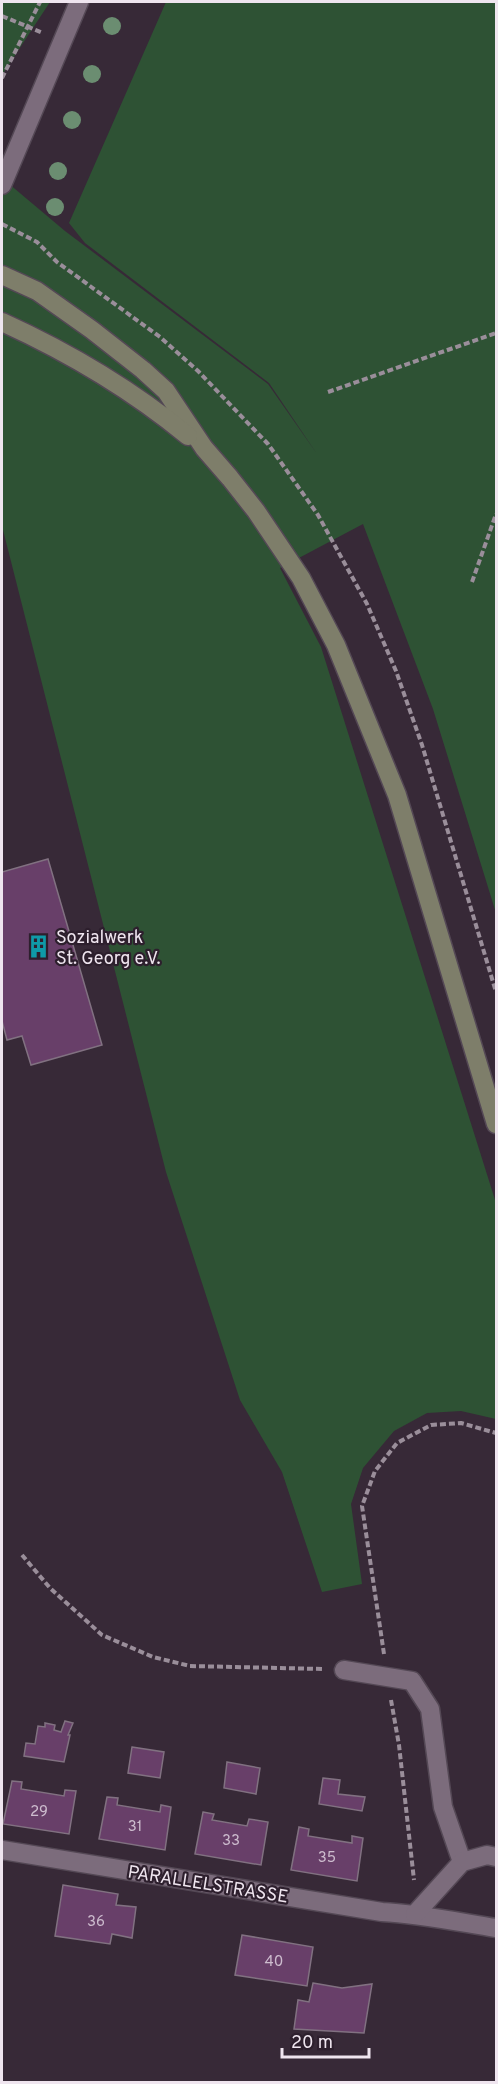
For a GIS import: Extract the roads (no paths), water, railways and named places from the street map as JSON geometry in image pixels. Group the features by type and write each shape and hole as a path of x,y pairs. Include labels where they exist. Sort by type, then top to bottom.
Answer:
{"main road":[{"path":"2,275 37,291 92,330 166,391 204,448 256,511 301,578 336,645 397,795 496,1124"},
{"path":"2,322 124,388 161,413 204,448"}],"street":[{"path":"2,185 79,2"},
{"path":"344,1670 412,1681 430,1709 443,1807 462,1862"},
{"name":"PARALLELSTRASSE","path":"2,1850 382,1912 415,1914 496,1928"},
{"path":"415,1914 462,1862 487,1855 496,1857"}],"place":[{"name":"Sozialwerk St. Georg e.V.","path":"38,947"}]}
